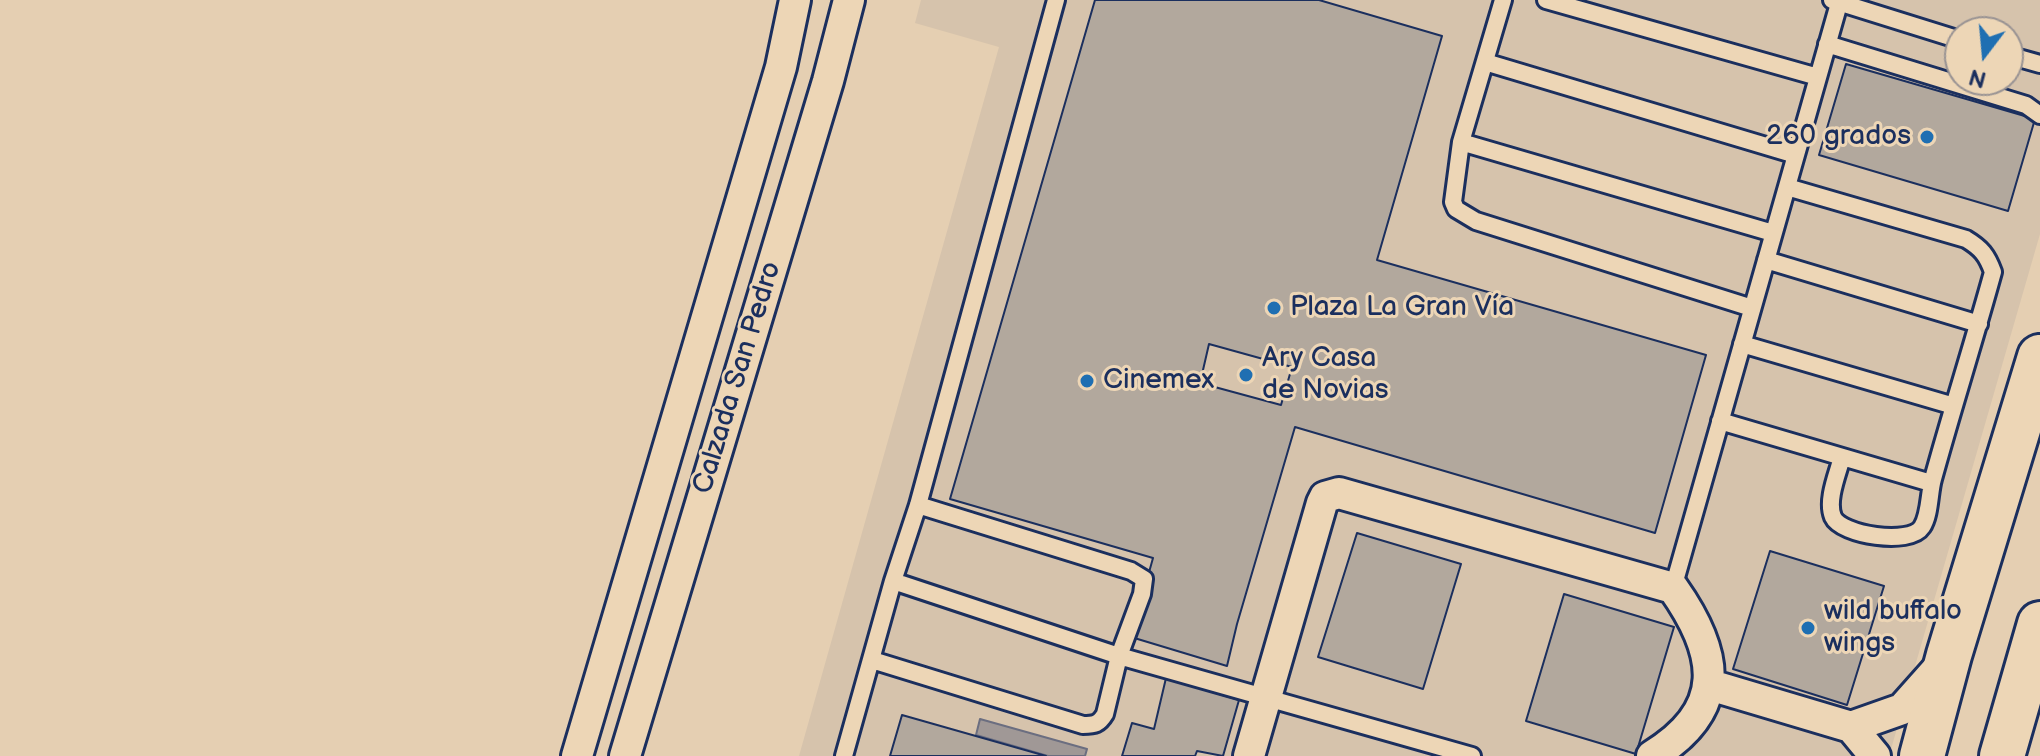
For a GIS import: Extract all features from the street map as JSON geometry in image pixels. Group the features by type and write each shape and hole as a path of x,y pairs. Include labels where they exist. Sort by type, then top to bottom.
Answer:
{"main road":[{"path":"1922,756 1949,655 2040,357"},
{"path":"2002,756 2040,624"}],"street":[{"name":"Calzada San Pedro","path":"577,756 781,67 795,0"},
{"name":"Calzada San Pedro","path":"625,756 828,81 849,0"},
{"path":"781,67 828,81"},
{"path":"1249,756 1322,503 1331,494 1339,493 1673,588 1702,637 1710,685 1700,709 1685,732 1652,756"},
{"path":"622,602 665,617"},
{"path":"1851,727 1902,709 1949,655"},
{"path":"1710,685 1851,727 1875,756"}],"lane":[{"path":"844,756 893,581 918,505 1056,0"},
{"path":"1503,0 1461,142 1453,202 1456,209 1465,216 1752,308"},
{"path":"1546,0 1818,77"},
{"path":"1673,588 1837,1 1944,35"},
{"path":"1827,44 2026,105 2040,115"},
{"path":"1485,62 1796,155"},
{"path":"1461,142 1773,233"},
{"path":"1787,187 1966,239 1987,256 1993,272 1931,483 1923,527 1914,535 1893,538 1845,529 1833,517 1831,504 1842,457"},
{"path":"1766,260 1979,324"},
{"path":"1742,344 1954,406"},
{"path":"1720,421 1931,483"},
{"path":"872,660 1083,725 1100,722 1105,714 1119,656 1142,594 1142,576 918,505"},
{"path":"893,581 1119,656 1472,756"}],"shaded area":[{"path":"921,0 2040,0 2040,234 1889,756 799,756 999,47 915,23"},
{"path":"980,719 1087,749 1085,756 1048,756 976,735"}],"building":[{"name":"Plaza La Gran Vía","path":"1095,0 1319,0 1442,36 1377,260 1706,355 1655,533 1295,427 1227,666 1131,637 1153,558 950,499"},
{"name":"260 grados","path":"1846,64 1944,93 1944,96 1956,96 2035,119 2008,211 1819,155"},
{"name":"Ary Casa de Novias","path":"1209,344 1292,367 1281,405 1200,383"},
{"path":"1357,533 1461,564 1423,689 1318,657"},
{"name":"wild buffalo wings","path":"1770,551 1884,586 1847,705 1733,669"},
{"path":"1564,594 1674,627 1636,754 1526,721"},
{"path":"1166,678 1239,700 1223,756 1197,751 1195,756 1122,756 1132,723 1154,729"},
{"path":"902,715 1046,756 890,756"}],"place":[{"name":"260 grados","path":"1927,137"},
{"name":"Plaza La Gran Vía","path":"1274,308"},
{"name":"Ary Casa de Novias","path":"1246,375"},
{"name":"Cinemex","path":"1087,381"},
{"name":"wild buffalo wings","path":"1808,628"}]}
